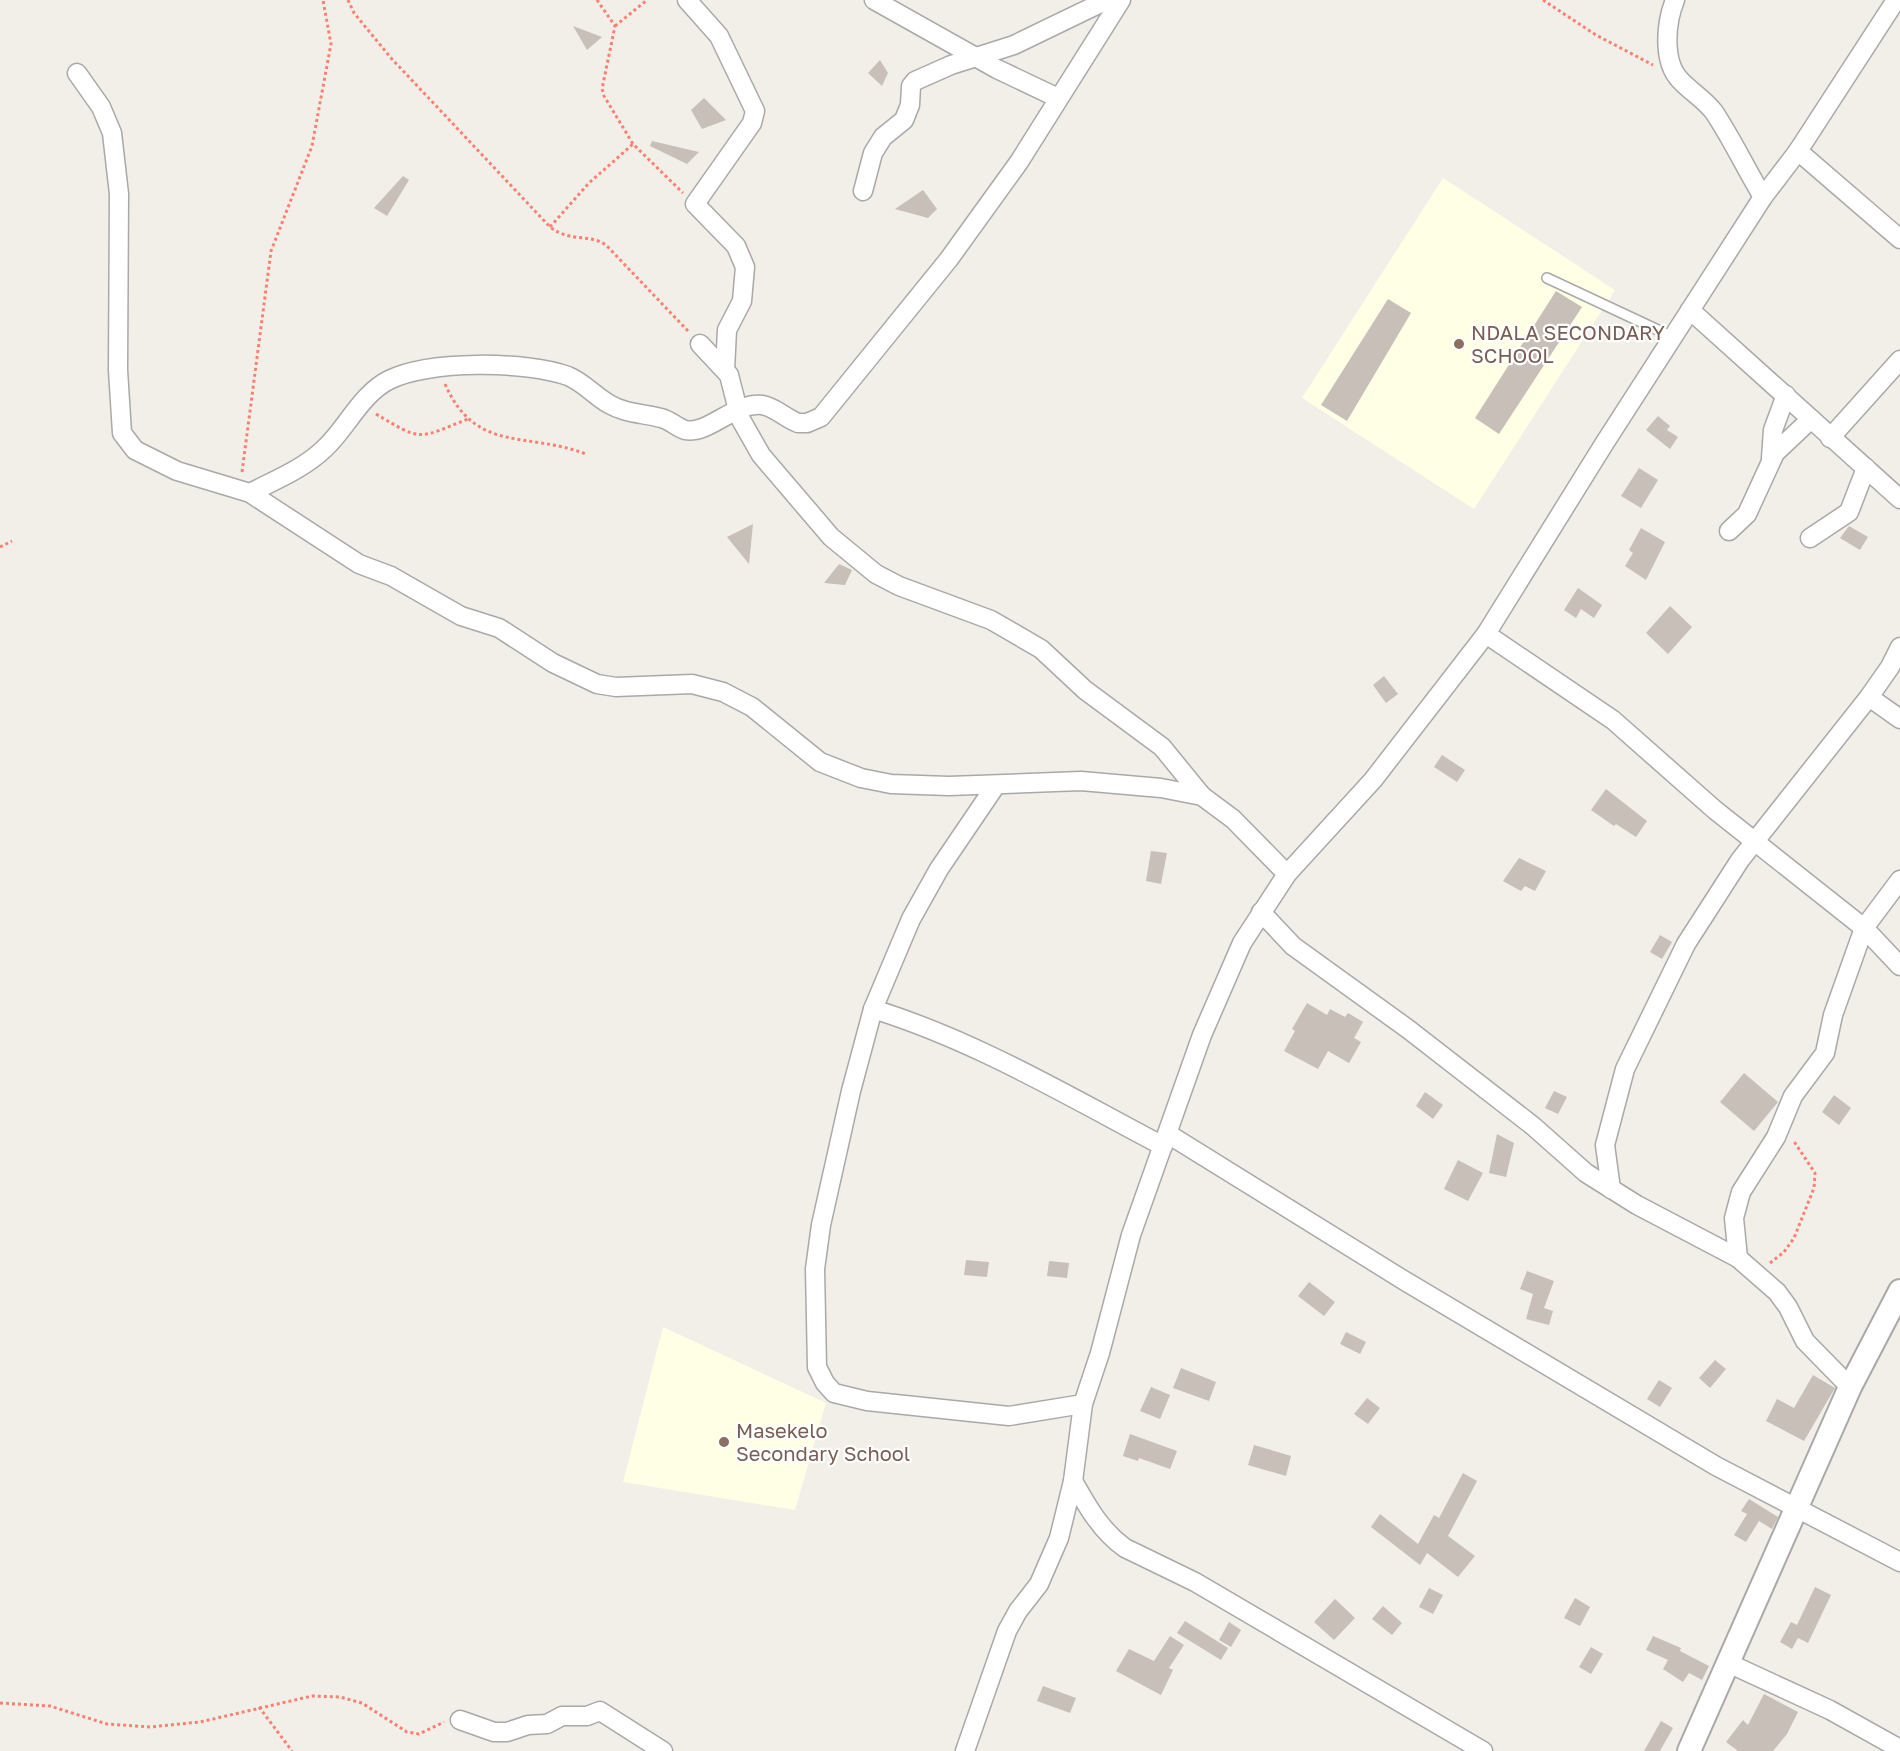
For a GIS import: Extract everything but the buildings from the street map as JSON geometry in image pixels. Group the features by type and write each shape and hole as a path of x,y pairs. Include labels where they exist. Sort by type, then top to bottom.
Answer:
{"street":[{"path":"687,0 719,36 755,111 752,123 695,204 736,246 745,267 742,301 727,330 725,370"},
{"path":"874,0 906,16 974,57 1058,98"},
{"path":"863,191 873,153 884,137 896,128 907,114 913,83 974,57 1014,45 1107,0"},
{"path":"244,491 304,465 318,454 361,405 389,380 474,363 548,371 574,379 607,403 625,412 664,419 688,430 700,428 737,410 764,405 798,423 807,423 821,417 949,259 1019,162 1121,0"},
{"path":"965,1751 1007,1631 1050,1562 1059,1538 1073,1481 1083,1404 1100,1353 1131,1234 1220,989 1261,912 1287,874 1373,780 1486,634 1763,197 1798,151 1896,0"},
{"path":"1669,3 1669,57 1672,69 1679,79 1713,110 1763,197"},
{"path":"77,72 101,107 112,133 119,194 118,370 122,433 135,450 177,471 244,491 359,564 391,576 461,616 499,628 553,663 597,684 616,687 692,684 723,692 752,707 820,762 861,778 891,784 996,785 1081,781 1118,782 1202,796"},
{"path":"1798,151 1900,239"},
{"path":"1690,310 1900,499"},
{"path":"1673,338 1712,332"},
{"path":"700,344 725,370 731,381 737,410 761,455 831,537 857,560 899,586 991,620 1041,649 1085,690 1162,747 1202,796 1233,819 1287,874"},
{"path":"1830,438 1900,360"},
{"path":"1729,531 1747,514 1771,458 1773,430 1786,395"},
{"path":"1771,458 1811,419"},
{"path":"1810,538 1849,512 1866,468"},
{"path":"1486,634 1613,720 1715,810 1864,928 1900,966"},
{"path":"1611,1189 1605,1145 1625,1069 1686,944 1722,885 1869,697 1890,667 1900,647"},
{"path":"1869,697 1900,719"},
{"path":"996,785 939,869 911,919 873,1009 848,1102 821,1225 815,1269 817,1366 822,1379 834,1393 849,1397 974,1414 1010,1416 1083,1404"},
{"path":"1738,1258 1734,1218 1738,1201 1747,1181 1776,1137 1793,1096 1825,1053 1833,1015 1864,928 1900,880"},
{"path":"1261,912 1293,946 1408,1029 1533,1126 1570,1161 1611,1189 1738,1258 1788,1307 1811,1348 1850,1387"},
{"path":"873,1009 942,1033 1165,1140 1716,1466 1900,1562"},
{"path":"1689,1751 1850,1387 1900,1291"},
{"path":"1073,1481 1091,1513 1111,1537 1125,1548 1195,1582 1483,1751"},
{"path":"1728,1663 1830,1710 1900,1749"},
{"path":"460,1720 494,1732 507,1732 528,1725 547,1724 562,1716 587,1716 600,1711 663,1751"}],"lane":[{"path":"1547,278 1673,338"}],"path":[{"path":"244,491 271,251 312,146 331,44 323,0"},
{"path":"348,0 354,13 391,58 550,227 562,236 595,240 606,245 700,344"},
{"path":"597,0 615,26"},
{"path":"647,0 615,26 602,89 633,144 695,204"},
{"path":"1544,0 1596,35 1679,79"},
{"path":"550,227 589,183 633,144"},
{"path":"438,369 449,393 468,419 486,432 498,436 537,440 586,454"},
{"path":"361,405 405,433 418,436 468,419"},
{"path":"0,547 12,541"},
{"path":"1756,1274 1784,1252 1794,1238 1814,1188 1815,1173 1797,1148 1785,1116"},
{"path":"0,1702 50,1706 107,1724 150,1727 200,1722 312,1696 340,1697 362,1703 407,1732 419,1734 440,1723 460,1720"},
{"path":"259,1707 292,1751"}],"shaded area":[{"name":"NDALA SECONDARY SCHOOL","path":"1443,178 1615,290 1474,509 1302,398"},
{"name":"Masekelo Secondary School","path":"663,1327 826,1403 795,1510 623,1482"}],"place":[{"name":"NDALA SECONDARY SCHOOL","path":"1459,344"},
{"name":"Masekelo Secondary School","path":"724,1442"}]}
